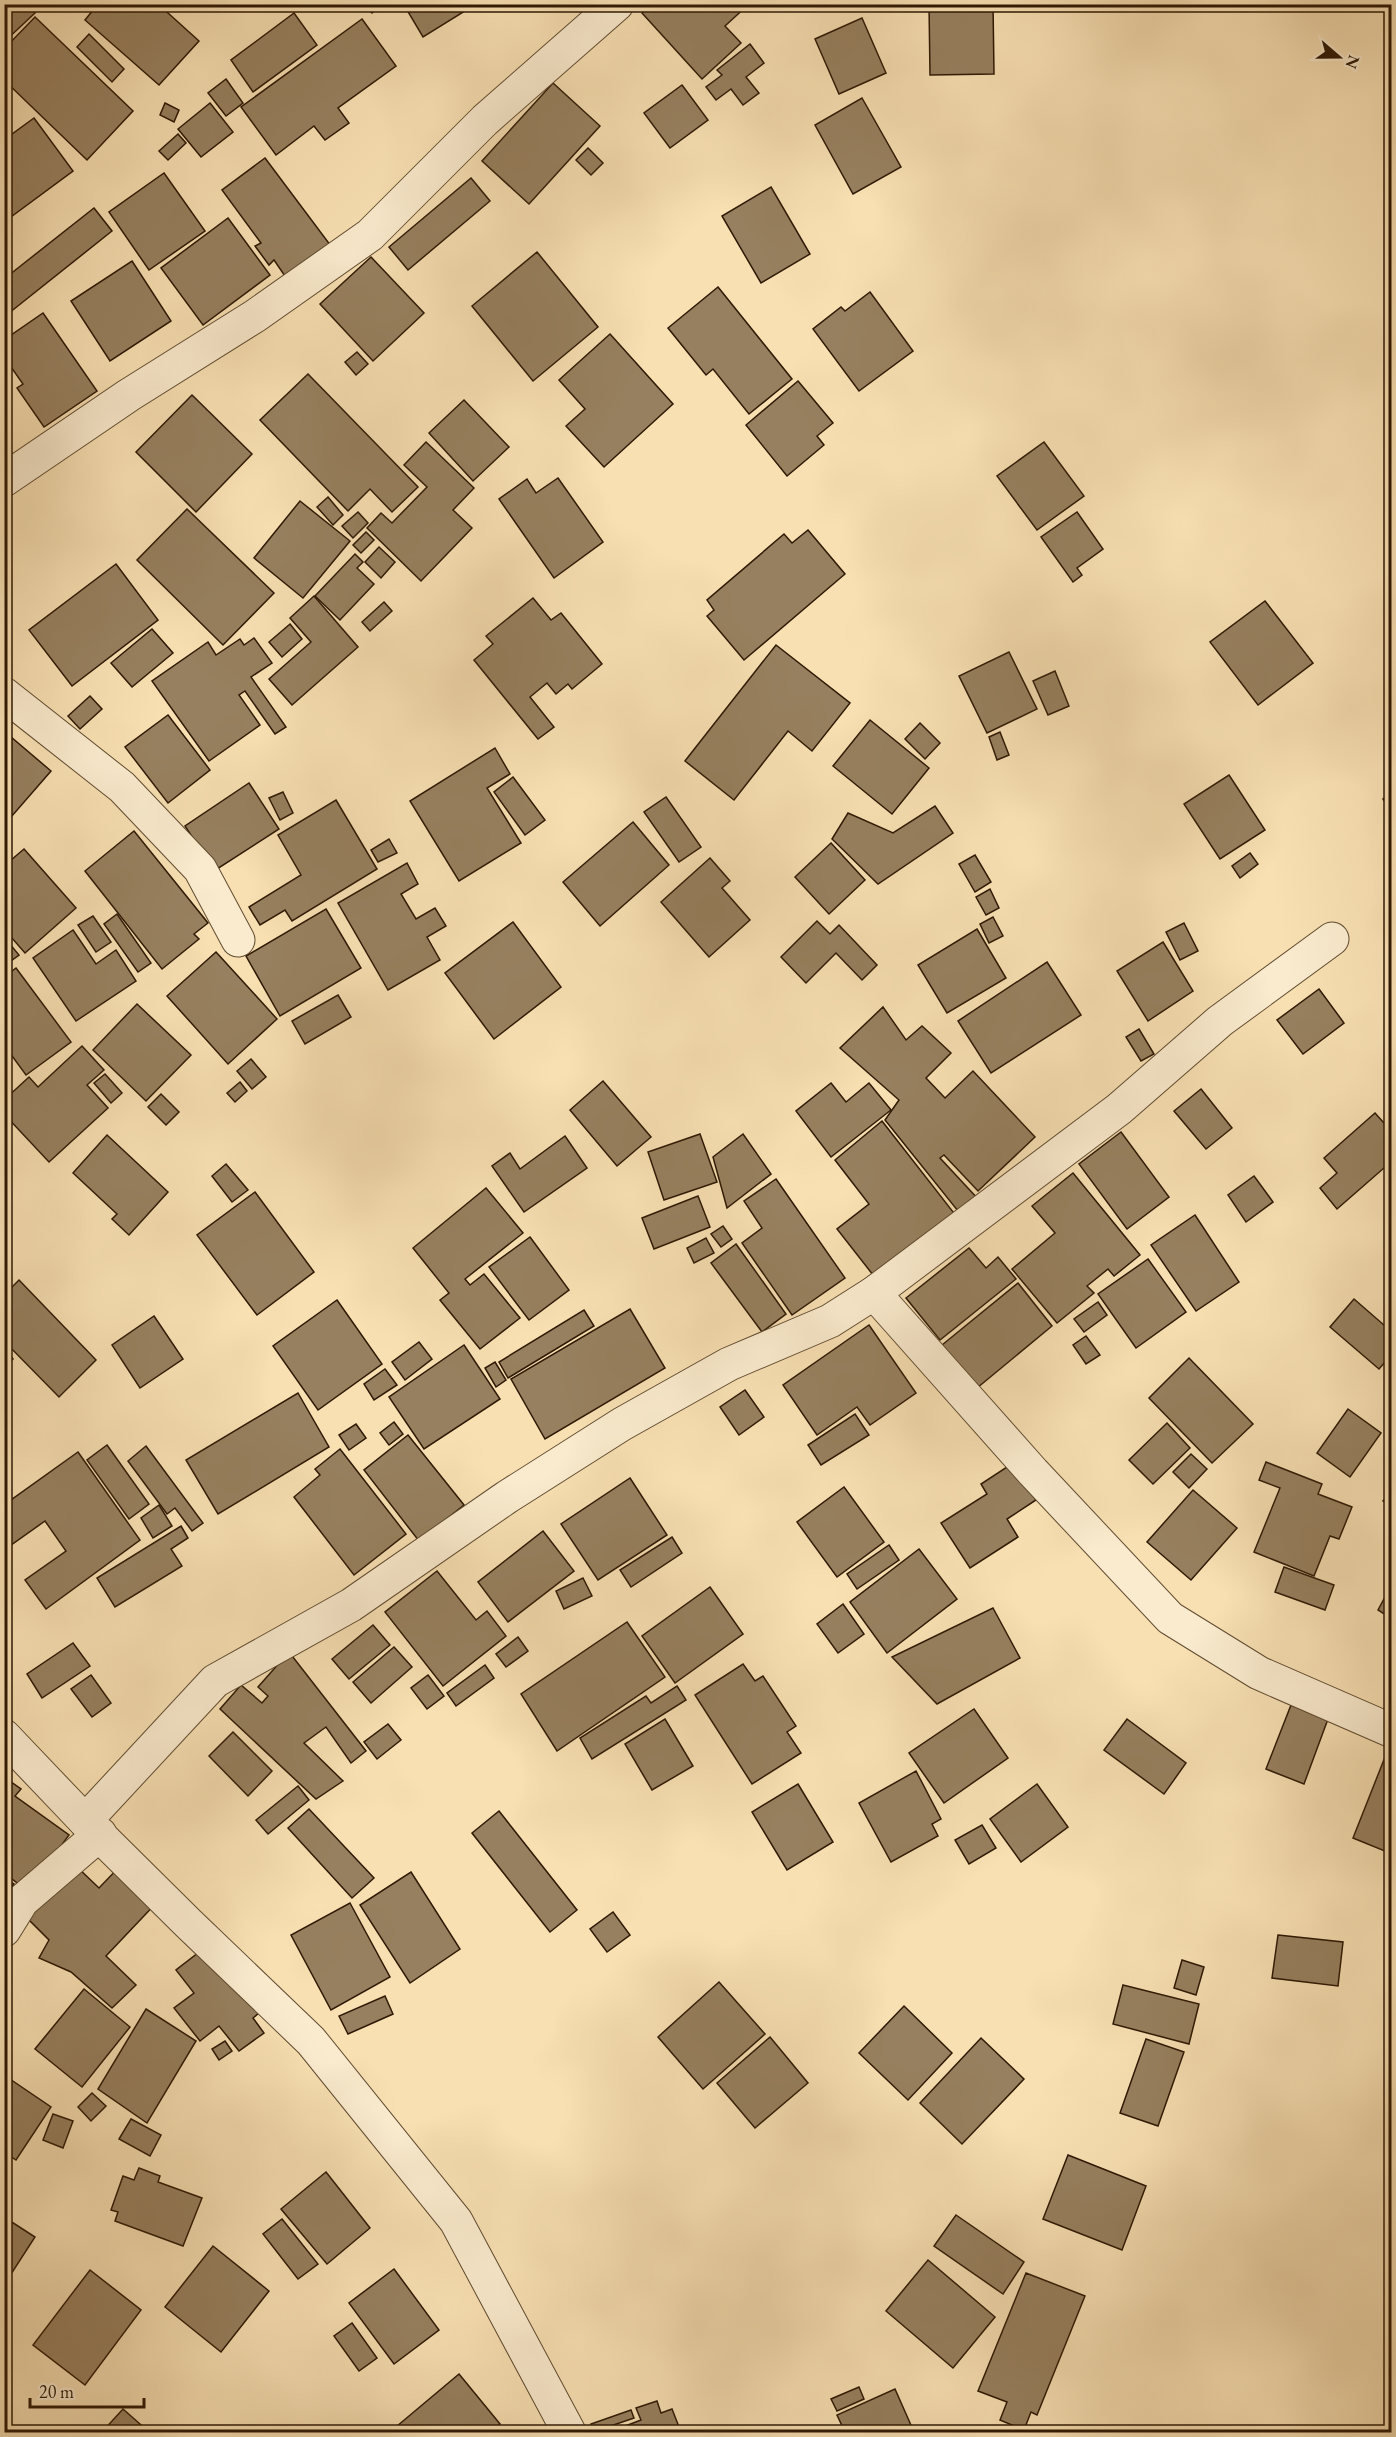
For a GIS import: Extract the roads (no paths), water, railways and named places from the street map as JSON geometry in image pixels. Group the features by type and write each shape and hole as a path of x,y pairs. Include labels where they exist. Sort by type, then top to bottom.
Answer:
{"street":[{"path":"4,480 129,394 255,316 370,235 485,120 617,4"},
{"path":"4,694 122,787 200,870 238,940"},
{"path":"4,1930 22,1901 92,1827 215,1681 351,1605 507,1497 622,1424 729,1364 830,1321 874,1293 1119,1109 1220,1021 1332,939"},
{"path":"874,1293 1033,1472 1170,1618 1259,1673 1392,1731"},
{"path":"4,1736 188,1923 311,2041 456,2221 569,2433"}]}
